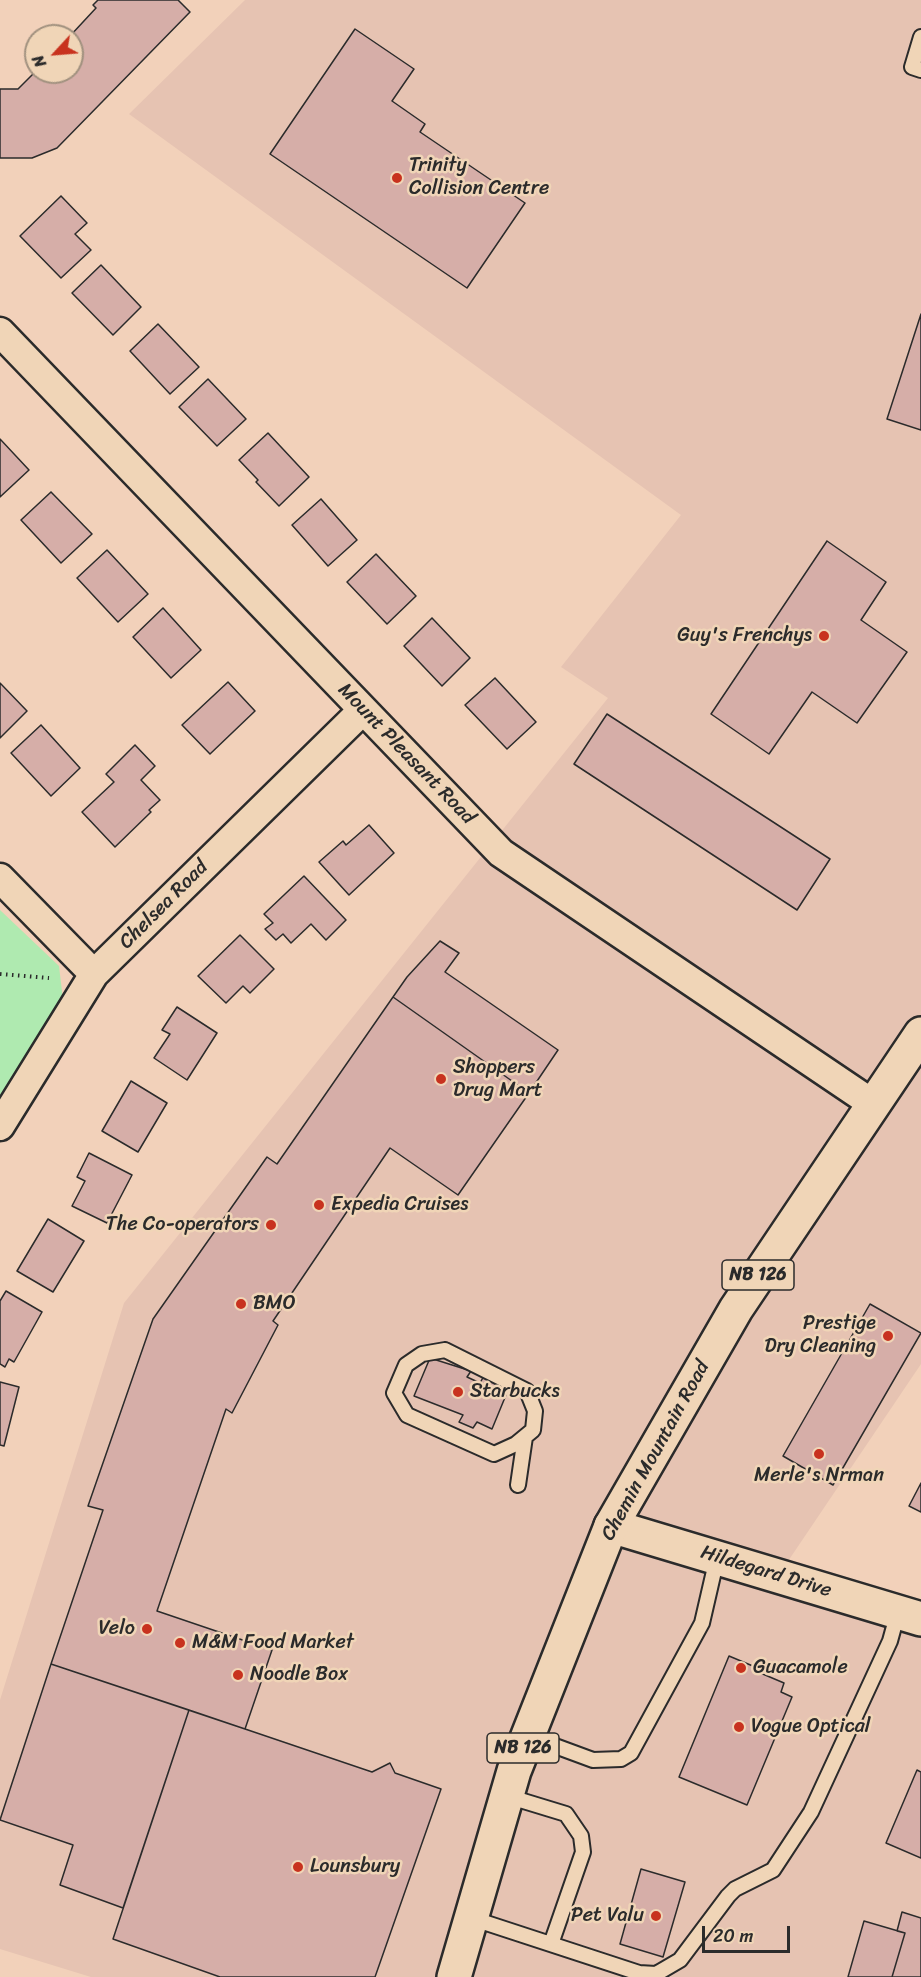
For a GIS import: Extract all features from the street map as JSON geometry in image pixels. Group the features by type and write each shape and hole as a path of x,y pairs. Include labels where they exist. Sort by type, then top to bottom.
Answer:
{"main road":[{"name":"Chemin Mountain Road","path":"454,1977 507,1796 611,1526 736,1309 921,1034"},
{"name":"Hildegard Drive","path":"611,1526 910,1615"}],"street":[{"name":"Mount Pleasant Road","path":"0,332 501,853 873,1104"},
{"name":"Chelsea Road","path":"0,1126 94,974 363,710"},
{"path":"0,878 94,974"}],"lane":[{"path":"921,37 912,67 921,70"},
{"path":"518,1485 525,1437 533,1430 535,1411 527,1391 445,1350 422,1354 406,1365 394,1393 407,1415 494,1454 525,1437"},
{"path":"528,1737 594,1760 621,1759 631,1753 702,1623 717,1558"},
{"path":"471,1918 639,1973 656,1974 680,1960 735,1889 773,1870 811,1812 890,1641 910,1615"},
{"path":"507,1796 566,1814 581,1836 583,1852 551,1944"}],"path":[{"path":"0,974 49,978"}],"shaded area":[{"path":"245,0 921,0 921,1364 778,1576 921,1619 921,1977 91,1977 0,1949 0,1700 124,1303 608,698 561,667 681,515 129,114"}],"green space":[{"path":"0,910 59,966 63,1000 0,1099"}],"building":[{"path":"98,0 178,0 190,12 57,148 32,158 0,158 0,89 18,89 24,83 84,84 84,24 81,24 96,8 93,5"},
{"name":"Trinity Collision Centre","path":"355,29 414,69 392,101 425,124 420,132 525,203 467,288 270,154"},
{"path":"61,196 87,223 75,234 91,250 61,278 20,236"},
{"path":"101,265 141,307 113,335 72,293"},
{"path":"921,314 921,430 887,419"},
{"path":"158,324 199,367 170,394 130,351"},
{"path":"208,379 246,419 217,446 179,407"},
{"path":"268,433 309,477 279,506 239,460"},
{"path":"0,439 29,470 0,497"},
{"path":"51,492 92,534 61,563 21,520"},
{"path":"321,499 357,540 328,566 292,525"},
{"name":"Guy's Frenchys","path":"827,541 886,582 861,620 907,652 857,723 812,692 769,754 711,714"},
{"path":"107,550 148,594 118,622 77,578"},
{"path":"376,554 416,596 387,624 347,582"},
{"path":"163,608 201,650 171,678 133,637"},
{"path":"432,618 470,658 442,686 404,646"},
{"path":"495,678 536,722 507,749 465,705"},
{"path":"228,682 255,711 210,754 182,725"},
{"path":"0,683 27,711 0,738"},
{"path":"607,714 830,859 797,910 574,764"},
{"path":"41,725 80,768 51,796 11,753"},
{"path":"135,745 155,766 141,780 160,800 115,847 82,812 114,782 106,774"},
{"path":"369,825 394,853 349,895 319,862 343,841 346,845"},
{"path":"304,876 346,920 326,940 311,924 291,943 283,934 276,940 265,929 273,923 264,914"},
{"path":"240,935 274,969 250,993 243,986 226,1003 198,976"},
{"path":"440,941 459,953 445,972 558,1050 529,1093 393,997 407,977"},
{"path":"393,997 529,1093 458,1195 390,1148 273,1321 278,1325 232,1413 226,1409 157,1611 272,1650 245,1729 51,1664 103,1510 88,1506 153,1319 267,1157 277,1164"},
{"path":"177,1007 217,1033 187,1080 154,1058 170,1034 162,1030"},
{"path":"131,1081 167,1103 138,1152 102,1131"},
{"path":"89,1153 132,1175 107,1223 72,1206 85,1181 77,1177"},
{"path":"48,1219 84,1241 53,1292 17,1271"},
{"path":"6,1291 42,1312 14,1362 9,1359 5,1367 0,1364 0,1301"},
{"path":"870,1304 921,1333 833,1485 783,1456"},
{"name":"Starbucks","path":"430,1358 471,1371 467,1377 480,1383 485,1374 499,1381 495,1390 506,1395 492,1429 477,1422 473,1428 459,1422 463,1415 414,1396"},
{"path":"0,1382 19,1387 4,1446 0,1445"},
{"path":"921,1483 921,1512 909,1506"},
{"name":"Vogue Optical","path":"729,1656 760,1669 758,1672 784,1683 781,1692 792,1697 747,1805 679,1777"},
{"path":"51,1664 189,1710 123,1908 60,1885 73,1845 0,1820"},
{"path":"189,1710 372,1772 390,1763 395,1773 441,1789 375,1977 220,1977 113,1939"},
{"path":"917,1770 921,1772 921,1858 886,1843"},
{"path":"641,1869 685,1882 663,1957 620,1944"},
{"path":"902,1912 921,1918 921,1977 892,1977 905,1933 897,1931"},
{"path":"864,1921 905,1933 892,1977 848,1977"}],"place":[{"name":"Trinity Collision Centre","path":"397,178"},
{"name":"Guy's Frenchys","path":"824,636"},
{"name":"Shoppers Drug Mart","path":"441,1079"},
{"name":"Expedia Cruises","path":"319,1205"},
{"name":"The Co-operators","path":"271,1225"},
{"name":"BMO","path":"241,1304"},
{"name":"Prestige Dry Cleaning","path":"888,1336"},
{"name":"Starbucks","path":"458,1392"},
{"name":"Merle's Nrman","path":"819,1454"},
{"name":"Velo","path":"147,1629"},
{"name":"M&M Food Market","path":"180,1643"},
{"name":"Guacamole","path":"741,1668"},
{"name":"Noodle Box","path":"238,1675"},
{"name":"Vogue Optical","path":"739,1727"},
{"name":"Lounsbury","path":"298,1867"},
{"name":"Pet Valu","path":"656,1916"}]}
